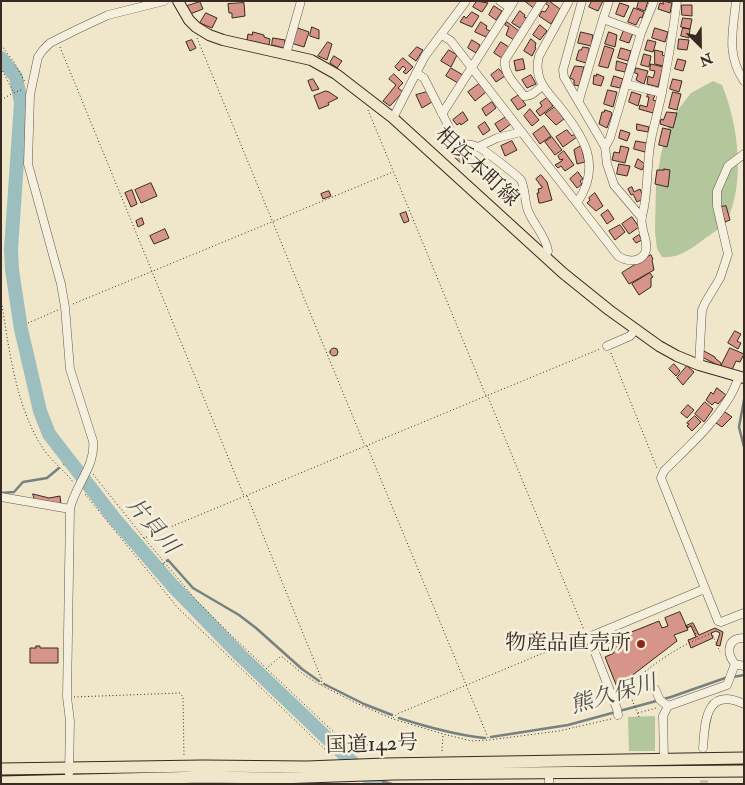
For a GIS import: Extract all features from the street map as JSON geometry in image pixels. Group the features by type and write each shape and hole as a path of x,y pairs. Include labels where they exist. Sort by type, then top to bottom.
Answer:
{"highway":[{"name":"国道142号","path":"1,769 69,777 349,773 391,767 744,758"},
{"name":"国道142号","path":"1,782 203,766 307,767 349,773"},
{"name":"国道142号","path":"391,767 549,778 744,771"},
{"path":"688,772 744,776"}],"main road":[{"name":"相浜本町線","path":"178,1 185,14 196,27 209,35 223,40 311,60 336,74 393,118 583,289 636,329 663,348 699,364 741,378"}],"street":[{"path":"69,777 70,509 72,499 93,454 92,441 70,369 65,307 56,263 30,172 28,157 29,102 38,57 43,50 57,40 108,15 164,1"},
{"path":"286,54 301,1"},
{"path":"393,118 425,56 466,1"},
{"path":"442,114 512,4 500,1"},
{"path":"542,1 505,60 504,65 507,73 524,96 532,94 542,86"},
{"path":"569,1 536,65 542,86 561,108 580,135 585,146 590,164 590,174 582,195 576,203"},
{"path":"582,1 563,70 564,77 605,148 607,164 614,185 642,218"},
{"path":"579,100 602,19 610,1"},
{"path":"605,148 610,138 641,33 654,1"},
{"path":"442,35 451,41 618,256 629,261 636,260 643,256 646,251 642,218 648,184 650,142 662,93 677,1"},
{"path":"736,1 731,51 743,77"},
{"path":"602,19 641,33"},
{"path":"416,73 424,78 458,142 466,146 478,147 497,138 521,132"},
{"path":"626,84 662,93"},
{"path":"478,147 518,175 529,212 547,244 548,251 545,256"},
{"path":"699,364 702,310 720,278 728,254 716,199 717,191 728,166 744,154"},
{"path":"608,346 630,336 636,329"},
{"path":"741,378 729,399 716,416 702,433 664,471 661,478 706,586 705,592 718,622 744,613"},
{"path":"1,497 70,509"},
{"path":"618,713 589,637 702,590 705,592"},
{"path":"744,638 737,638 729,647 729,655 735,664 744,666"},
{"path":"664,760 664,716 659,696 724,686 730,678 735,664"},
{"path":"704,748 705,721 711,706 724,699 744,704"}],"path":[{"path":"196,27 198,40 489,740"},
{"path":"57,40 103,156 322,680 321,685"},
{"path":"1,45 14,62 25,88 1,100"},
{"path":"1,68 15,92"},
{"path":"368,110 586,635 397,714 393,719"},
{"path":"28,323 394,172"},
{"path":"1,299 11,359 24,405 42,446 79,485 178,608 349,773"},
{"path":"144,538 608,346 661,478"},
{"path":"86,471 92,472 196,600 266,669 341,739 361,743 379,750 391,767"},
{"path":"687,627 692,625 698,638"},
{"path":"640,717 627,687 642,673 688,643 712,633 720,652"},
{"path":"266,669 281,656 303,674 356,704 393,719 472,741 559,731 615,718 618,713"},
{"path":"642,673 659,696"},
{"path":"653,675 659,696"},
{"path":"68,697 180,693 183,697 184,758"},
{"path":"638,713 659,696"},
{"path":"442,751 443,734"}],"green space":[{"path":"713,81 722,85 728,101 736,136 738,172 733,206 725,224 694,247 684,253 662,257 657,249 655,232 656,185 661,154 670,120 691,93"},
{"path":"655,716 655,751 629,751 628,717"}],"building":[{"path":"477,1 488,3 482,12 473,7"},
{"path":"525,1 538,1 534,8"},
{"path":"549,1 560,9 551,24 539,16 549,6 546,4"},
{"path":"592,1 603,1 598,11 589,7"},
{"path":"639,1 648,1 645,11 637,8"},
{"path":"663,1 672,3 670,13 658,9 660,3 663,4"},
{"path":"200,2 203,9 190,14 187,6"},
{"path":"244,3 245,16 232,18 232,13 229,13 228,4"},
{"path":"620,3 629,6 624,17 616,14"},
{"path":"682,5 692,5 692,16 682,15"},
{"path":"494,6 502,11 496,20 489,15"},
{"path":"634,8 644,12 636,25 628,22"},
{"path":"520,11 527,18 520,28 512,23"},
{"path":"472,12 479,16 472,27 460,22 464,16 466,18"},
{"path":"206,13 217,18 212,28 200,23"},
{"path":"683,18 692,19 690,29 681,27"},
{"path":"481,22 490,31 486,37 475,32"},
{"path":"507,22 519,31 514,40 506,35 509,27 505,25"},
{"path":"540,25 547,31 540,40 533,35"},
{"path":"295,27 309,32 304,47 291,43"},
{"path":"312,27 319,30 319,39 310,36"},
{"path":"655,28 668,32 665,42 652,38"},
{"path":"683,28 690,29 689,38 681,36"},
{"path":"624,30 633,33 629,43 620,40"},
{"path":"253,32 270,39 269,45 247,40 248,34 252,35"},
{"path":"581,32 593,35 591,46 578,43"},
{"path":"609,32 617,35 615,47 605,44"},
{"path":"273,38 285,40 284,48 272,45"},
{"path":"531,39 536,43 532,56 524,51"},
{"path":"679,39 689,40 687,50 678,49"},
{"path":"192,40 196,48 190,51 186,42"},
{"path":"472,40 480,45 476,53 468,48"},
{"path":"648,40 656,42 653,52 645,50"},
{"path":"328,42 332,44 327,60 318,56"},
{"path":"501,42 509,47 502,58 494,53"},
{"path":"605,46 614,49 608,68 599,66"},
{"path":"417,47 423,50 416,61 409,56"},
{"path":"583,47 589,48 586,63 576,60 579,50"},
{"path":"621,48 631,51 628,61 618,58"},
{"path":"449,50 457,55 451,67 441,61"},
{"path":"655,50 663,52 662,55 665,56 663,66 655,64"},
{"path":"644,54 651,56 649,67 641,65"},
{"path":"334,56 342,61 337,68 330,63"},
{"path":"403,58 413,67 406,74 403,72 406,69 403,66 399,71 395,67"},
{"path":"523,59 525,69 516,71 514,61"},
{"path":"678,59 686,61 683,71 675,69"},
{"path":"617,61 627,64 625,72 616,70"},
{"path":"651,64 663,67 658,87 647,84 648,76 653,78 655,71 650,70"},
{"path":"575,66 584,67 579,86 574,85 574,80 570,78"},
{"path":"451,68 463,75 458,83 446,76"},
{"path":"636,68 648,71 644,84 636,80 638,74 635,73"},
{"path":"499,69 505,76 496,82 491,75"},
{"path":"394,74 403,83 398,88 403,92 390,106 383,101 396,85 389,79"},
{"path":"597,74 604,77 601,86 593,84 594,75 596,76"},
{"path":"531,75 536,84 527,88 522,80"},
{"path":"614,76 623,79 620,88 611,86"},
{"path":"313,79 319,89 312,91 308,81"},
{"path":"673,79 682,81 679,92 670,89"},
{"path":"479,84 486,92 475,101 468,92"},
{"path":"608,90 617,92 613,107 604,104"},
{"path":"326,91 338,98 328,103 329,105 319,109 314,96"},
{"path":"427,92 432,102 422,108 416,95"},
{"path":"632,92 641,95 638,106 629,102"},
{"path":"673,92 681,94 677,110 669,108"},
{"path":"648,94 655,95 653,100 656,101 653,113 639,109 640,105 647,107"},
{"path":"519,95 526,105 518,110 511,100"},
{"path":"547,98 553,106 540,116 536,111 542,106 540,103"},
{"path":"492,102 496,108 486,116 482,109"},
{"path":"555,107 564,119 556,125 545,114"},
{"path":"530,109 539,120 532,126 524,116"},
{"path":"605,110 612,114 607,128 599,124 602,112"},
{"path":"463,112 468,120 461,125 460,123 457,125 453,120"},
{"path":"667,112 677,113 673,128 660,124 661,119 663,120"},
{"path":"506,117 511,124 500,132 495,124"},
{"path":"485,122 490,130 483,135 478,127"},
{"path":"637,124 649,127 648,132 637,130"},
{"path":"544,126 551,136 540,144 533,134"},
{"path":"663,128 671,130 667,147 659,145"},
{"path":"445,129 450,140 443,143 439,133"},
{"path":"567,130 572,136 575,134 577,137 563,147 556,137"},
{"path":"621,130 630,133 627,141 619,138"},
{"path":"552,137 562,150 555,155 545,142"},
{"path":"512,141 517,150 505,156 501,146"},
{"path":"636,141 647,143 645,152 634,149"},
{"path":"581,146 585,162 577,164 574,150"},
{"path":"621,146 629,148 625,163 612,160 614,152 619,153"},
{"path":"461,147 471,156 463,165 453,156"},
{"path":"564,151 574,165 565,171 561,166 558,168 555,165 562,161 563,159 560,160 558,156"},
{"path":"638,159 645,164 642,170 635,167"},
{"path":"619,164 630,166 627,176 617,174"},
{"path":"657,170 670,170 668,187 655,184"},
{"path":"578,172 583,179 580,181 582,184 577,188 570,179"},
{"path":"541,175 547,182 552,200 539,203 537,193 539,193 538,189 542,188 542,186 536,179"},
{"path":"151,183 157,196 141,203 135,190"},
{"path":"632,187 634,192 640,189 643,199 637,202 628,189"},
{"path":"132,190 137,204 131,207 125,193"},
{"path":"329,191 331,196 323,199 321,194"},
{"path":"595,193 603,206 596,211 587,203 590,200 589,198"},
{"path":"726,206 730,220 725,222 721,207"},
{"path":"608,210 614,219 607,224 601,215"},
{"path":"406,212 409,221 404,223 400,214"},
{"path":"632,217 639,227 629,234 622,224"},
{"path":"142,218 144,224 138,227 136,221"},
{"path":"620,225 625,232 615,240 609,231"},
{"path":"165,229 169,238 154,244 150,236"},
{"path":"639,235 642,240 636,243 633,239"},
{"path":"651,255 654,270 629,284 622,273"},
{"path":"650,273 653,277 651,278 651,287 639,295 632,284"},
{"path":"735,331 741,334 737,341 741,343 738,349 728,343"},
{"path":"334,348 338,352 334,356 330,352"},
{"path":"730,348 744,354 740,362 736,361 731,372 702,357 704,351 715,357 721,365"},
{"path":"674,364 680,371 676,376 669,369"},
{"path":"687,366 694,372 683,385 677,378"},
{"path":"717,388 726,395 718,404 715,402 712,405 706,400 711,392 713,394"},
{"path":"705,402 713,409 704,422 695,414"},
{"path":"688,405 694,410 687,418 681,413"},
{"path":"725,412 732,417 722,427 716,423"},
{"path":"695,416 701,422 692,431 687,426 689,424 687,423"},
{"path":"33,494 49,498 60,496 61,504 35,500"},
{"path":"680,612 688,630 674,635 677,641 617,687 605,657 614,653 609,641 659,621 662,628 668,626 665,618"},
{"path":"693,623 699,635 715,628 723,632 720,646 716,645 720,633 716,631 711,633 713,638 691,648 688,640 696,637 691,626 687,628 686,626"},
{"path":"36,646 40,646 40,648 58,648 58,663 30,663 30,648 36,648"}],"waterway":[{"name":"片貝川","path":"1,58 16,77 21,103 11,249 12,270 21,329 40,411 49,434 114,518 172,585 240,655 375,784"},
{"name":"熊久保川","path":"744,400 739,427 744,447"},
{"name":"片貝川","path":"64,464 69,462"},
{"path":"1,493 14,492 23,482 47,478 59,468"},
{"name":"熊久保川","path":"167,561 193,588 239,615 302,669 319,681"},
{"name":"熊久保川","path":"158,568 163,564"},
{"name":"熊久保川","path":"733,677 744,675"},
{"name":"熊久保川","path":"491,737 568,725 671,697 728,677"},
{"name":"熊久保川","path":"324,684 364,704 392,715"},
{"name":"熊久保川","path":"399,718 441,730 485,738"},
{"path":"377,780 392,784"}],"tunnel":[{"path":"704,768 704,784"}],"place":[{"name":"物産品直売所","path":"641,644"}]}
